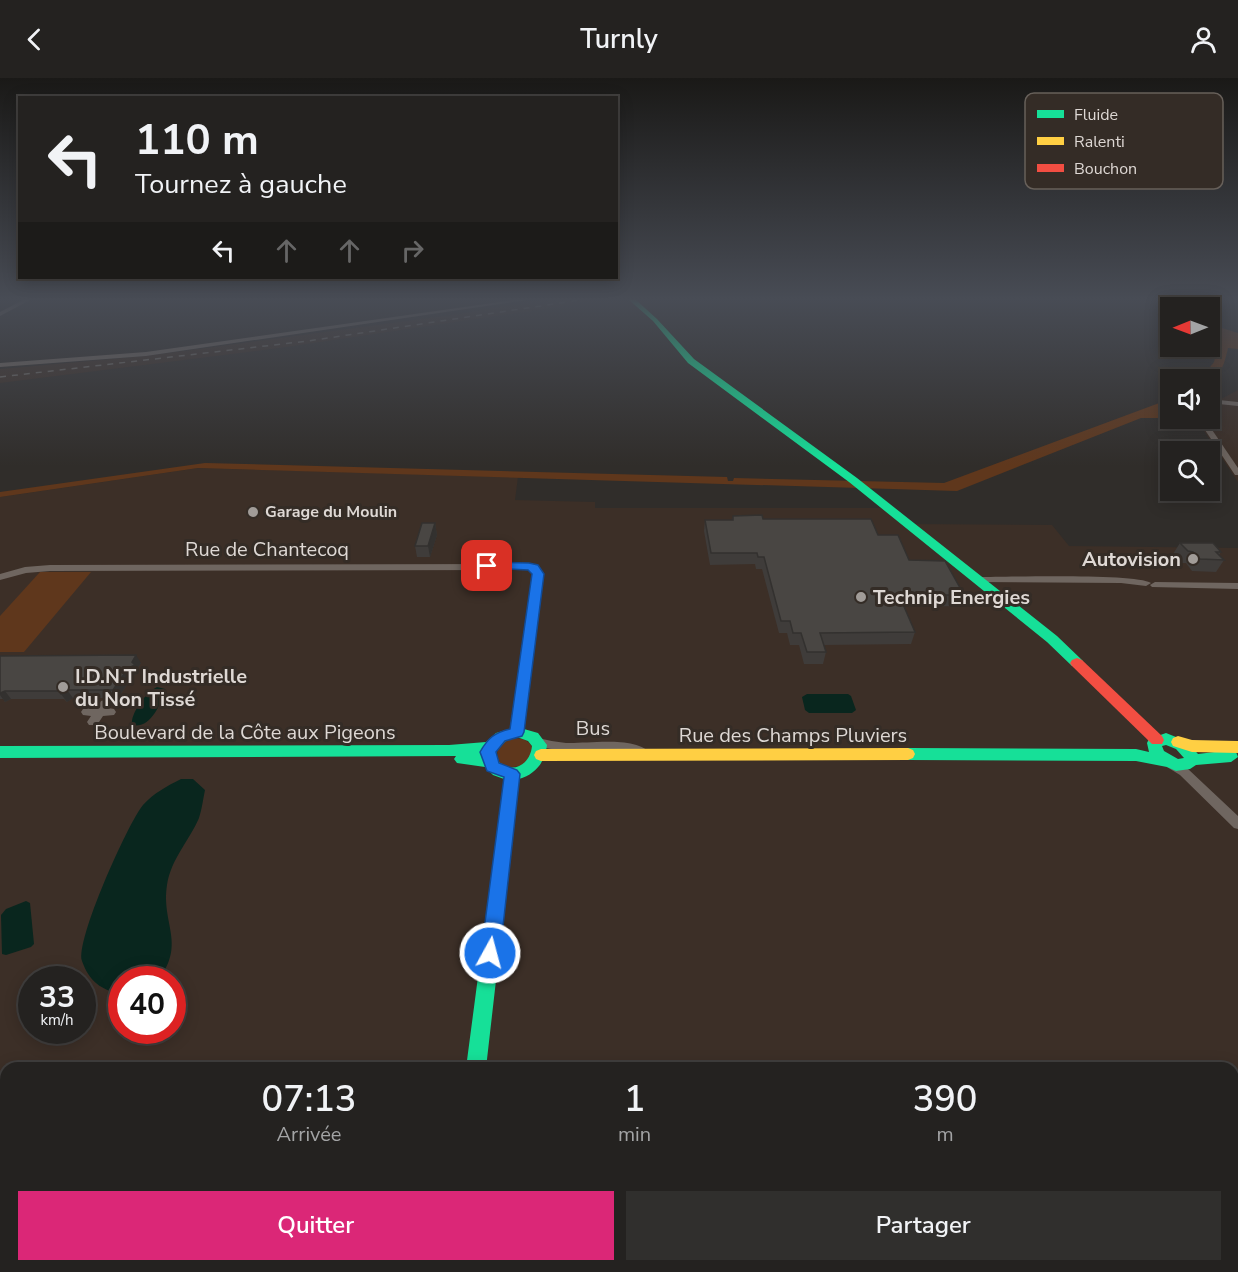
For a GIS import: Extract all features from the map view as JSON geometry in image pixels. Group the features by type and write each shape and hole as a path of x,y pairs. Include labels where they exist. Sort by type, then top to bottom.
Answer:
{"street":[{"path":"0,365 136,355"},
{"path":"685,355 853,480 1052,639 1155,742 1157,754 1184,772 1238,822"},
{"path":"1220,402 1238,404"},
{"path":"1208,429 1238,473"},
{"name":"Rue de Chantecoq","path":"0,578 25,570 50,568 509,566 534,568 538,574 517,732"},
{"path":"980,580 1121,580 1151,584 1238,586"},
{"path":"517,732 533,737 540,748 534,766 512,774 498,771 489,762 490,747 501,737 517,732"},
{"name":"Rue des Champs Pluviers","path":"1045,754 1132,748 1166,739 1177,742"},
{"path":"1177,742 1192,746 1238,747"},
{"path":"1177,742 1190,752 1194,770 1238,822"},
{"name":"Boulevard de la Côte aux Pigeons","path":"0,752 449,751 490,747"},
{"name":"Rue des Champs Pluviers","path":"540,748 646,754 1136,755 1169,763"},
{"path":"1169,763 1186,765 1192,760 1238,756"},
{"name":"Boulevard de la Côte aux Pigeons","path":"0,761 448,758 489,762"},
{"path":"477,1062 512,774"}],"shaded area":[{"path":"225,355 0,383 0,369 146,356"},
{"path":"1226,355 1220,372 1220,369 1209,369 1215,357"},
{"path":"1238,390 1238,482 1220,455 1220,441 1211,441 1203,429 1220,429 1220,398"},
{"path":"1160,403 1160,418 1141,418 957,491 198,468 0,497 0,492 205,463 727,477 728,481 733,481 734,478 944,483"},
{"path":"198,468 518,477 515,500 595,502 595,508 882,508 903,524 1052,525 1069,546 1238,548 1238,1062 0,1062 0,497"},
{"path":"40,572 91,572 24,652 0,652 0,616"},
{"path":"157,687 165,689 166,693 157,710 144,724 132,725 140,704"},
{"path":"807,694 848,694 856,710 852,713 809,713 805,710 802,697"},
{"path":"513,738 527,741 535,752 526,765 507,768 498,762 497,748 501,743"},
{"path":"181,779 193,779 205,790 199,818 176,858 167,885 171,954 167,966 108,966 108,990 96,983 96,966 84,966 82,961 86,931 104,882 136,816 143,805 166,787"},
{"path":"26,901 30,903 34,944 6,955 2,954 1,915 6,909"}],"building":[{"name":"Technip Energies","path":"762,515 763,519 871,519 878,535 898,535 909,560 945,561 964,595 899,595 915,632 820,633 826,652 807,652 801,633 793,633 790,621 781,621 764,557 758,557 757,553 711,553 705,520 733,520 733,516"},
{"path":"422,523 435,523 428,546 415,546"},
{"path":"1180,543 1213,543 1221,552 1216,552 1224,560 1200,559"},
{"name":"I.D.N.T Industrielle du Non Tissé","path":"136,655 132,662 135,665 128,668 113,690 67,690 61,694 59,691 5,691 0,693 0,656"}],"railway":[{"path":"0,377 191,355"}],"traffic: fast":[{"path":"685,355 853,480 1052,639 1077,663"},
{"path":"517,732 533,737 540,745 539,752 527,769 514,775 507,774 499,771 489,762 490,747 501,737 517,732"},
{"path":"1166,739 1184,747 1192,757 1190,763 1176,765 1157,754 1154,743 1166,739"},
{"path":"0,752 449,751 490,747"},
{"path":"908,754 1136,755 1167,761"},
{"path":"1192,760 1231,756"},
{"path":"462,759 489,762"},
{"path":"477,1062 512,774"}],"traffic: slow":[{"path":"1178,742 1192,746 1238,747"},
{"path":"541,755 908,754"}],"traffic: jam":[{"path":"1077,663 1157,740"}],"place":[{"name":"Garage du Moulin","path":"253,512"},
{"name":"Autovision","path":"1193,559"},
{"name":"Technip Energies","path":"861,597"},
{"name":"I.D.N.T Industrielle du Non Tissé","path":"63,687"}],"route":[{"path":"487,566 529,566 534,568 538,574 517,732 494,741 488,752 489,762 493,767 498,771 512,774 490,953"}]}
